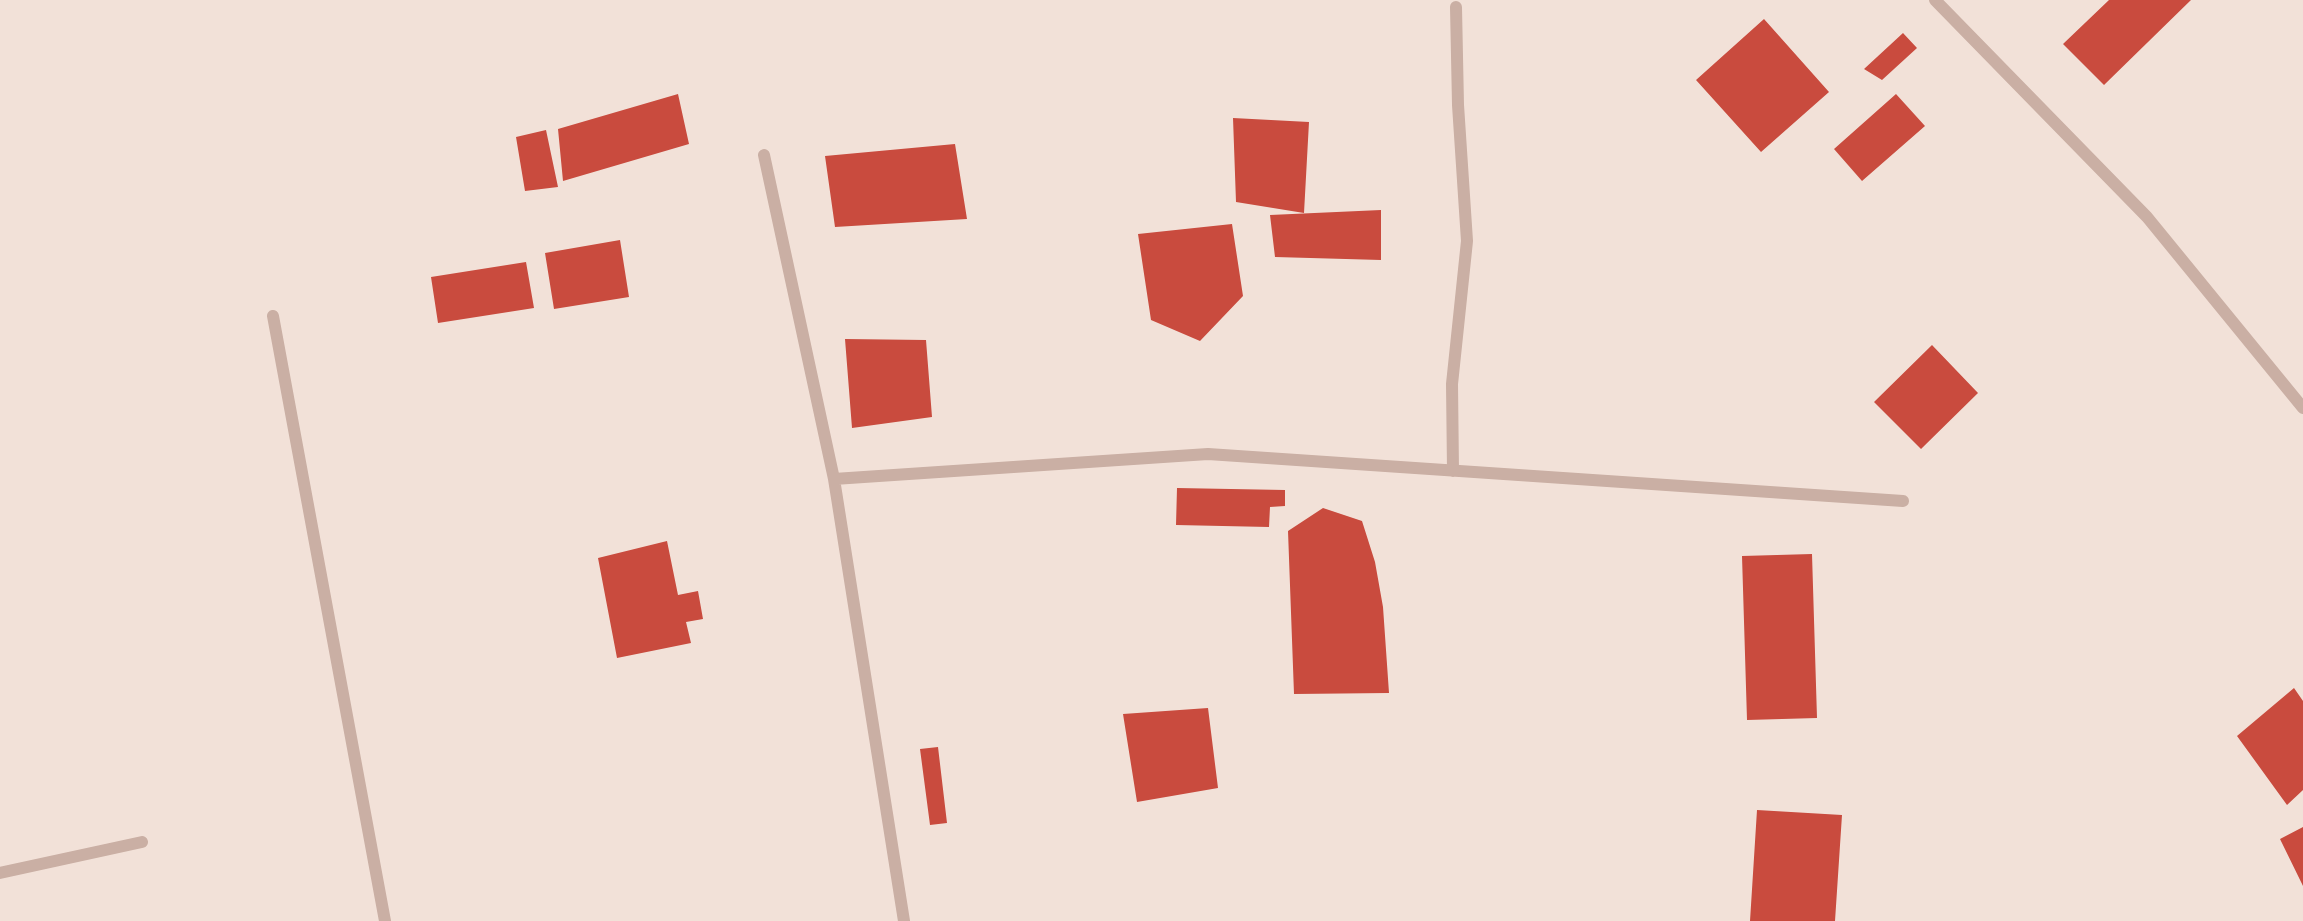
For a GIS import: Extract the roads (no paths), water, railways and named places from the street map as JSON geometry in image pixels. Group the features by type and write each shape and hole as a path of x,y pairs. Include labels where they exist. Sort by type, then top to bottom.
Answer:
{"street":[{"path":"1935,0 2147,217 2303,408"},
{"path":"1453,471 1452,384 1466,241 1458,105 1456,7"},
{"path":"764,155 834,479 904,921"},
{"path":"273,316 385,921"},
{"path":"834,479 1208,454 1903,501"},
{"path":"0,873 142,842"}]}
